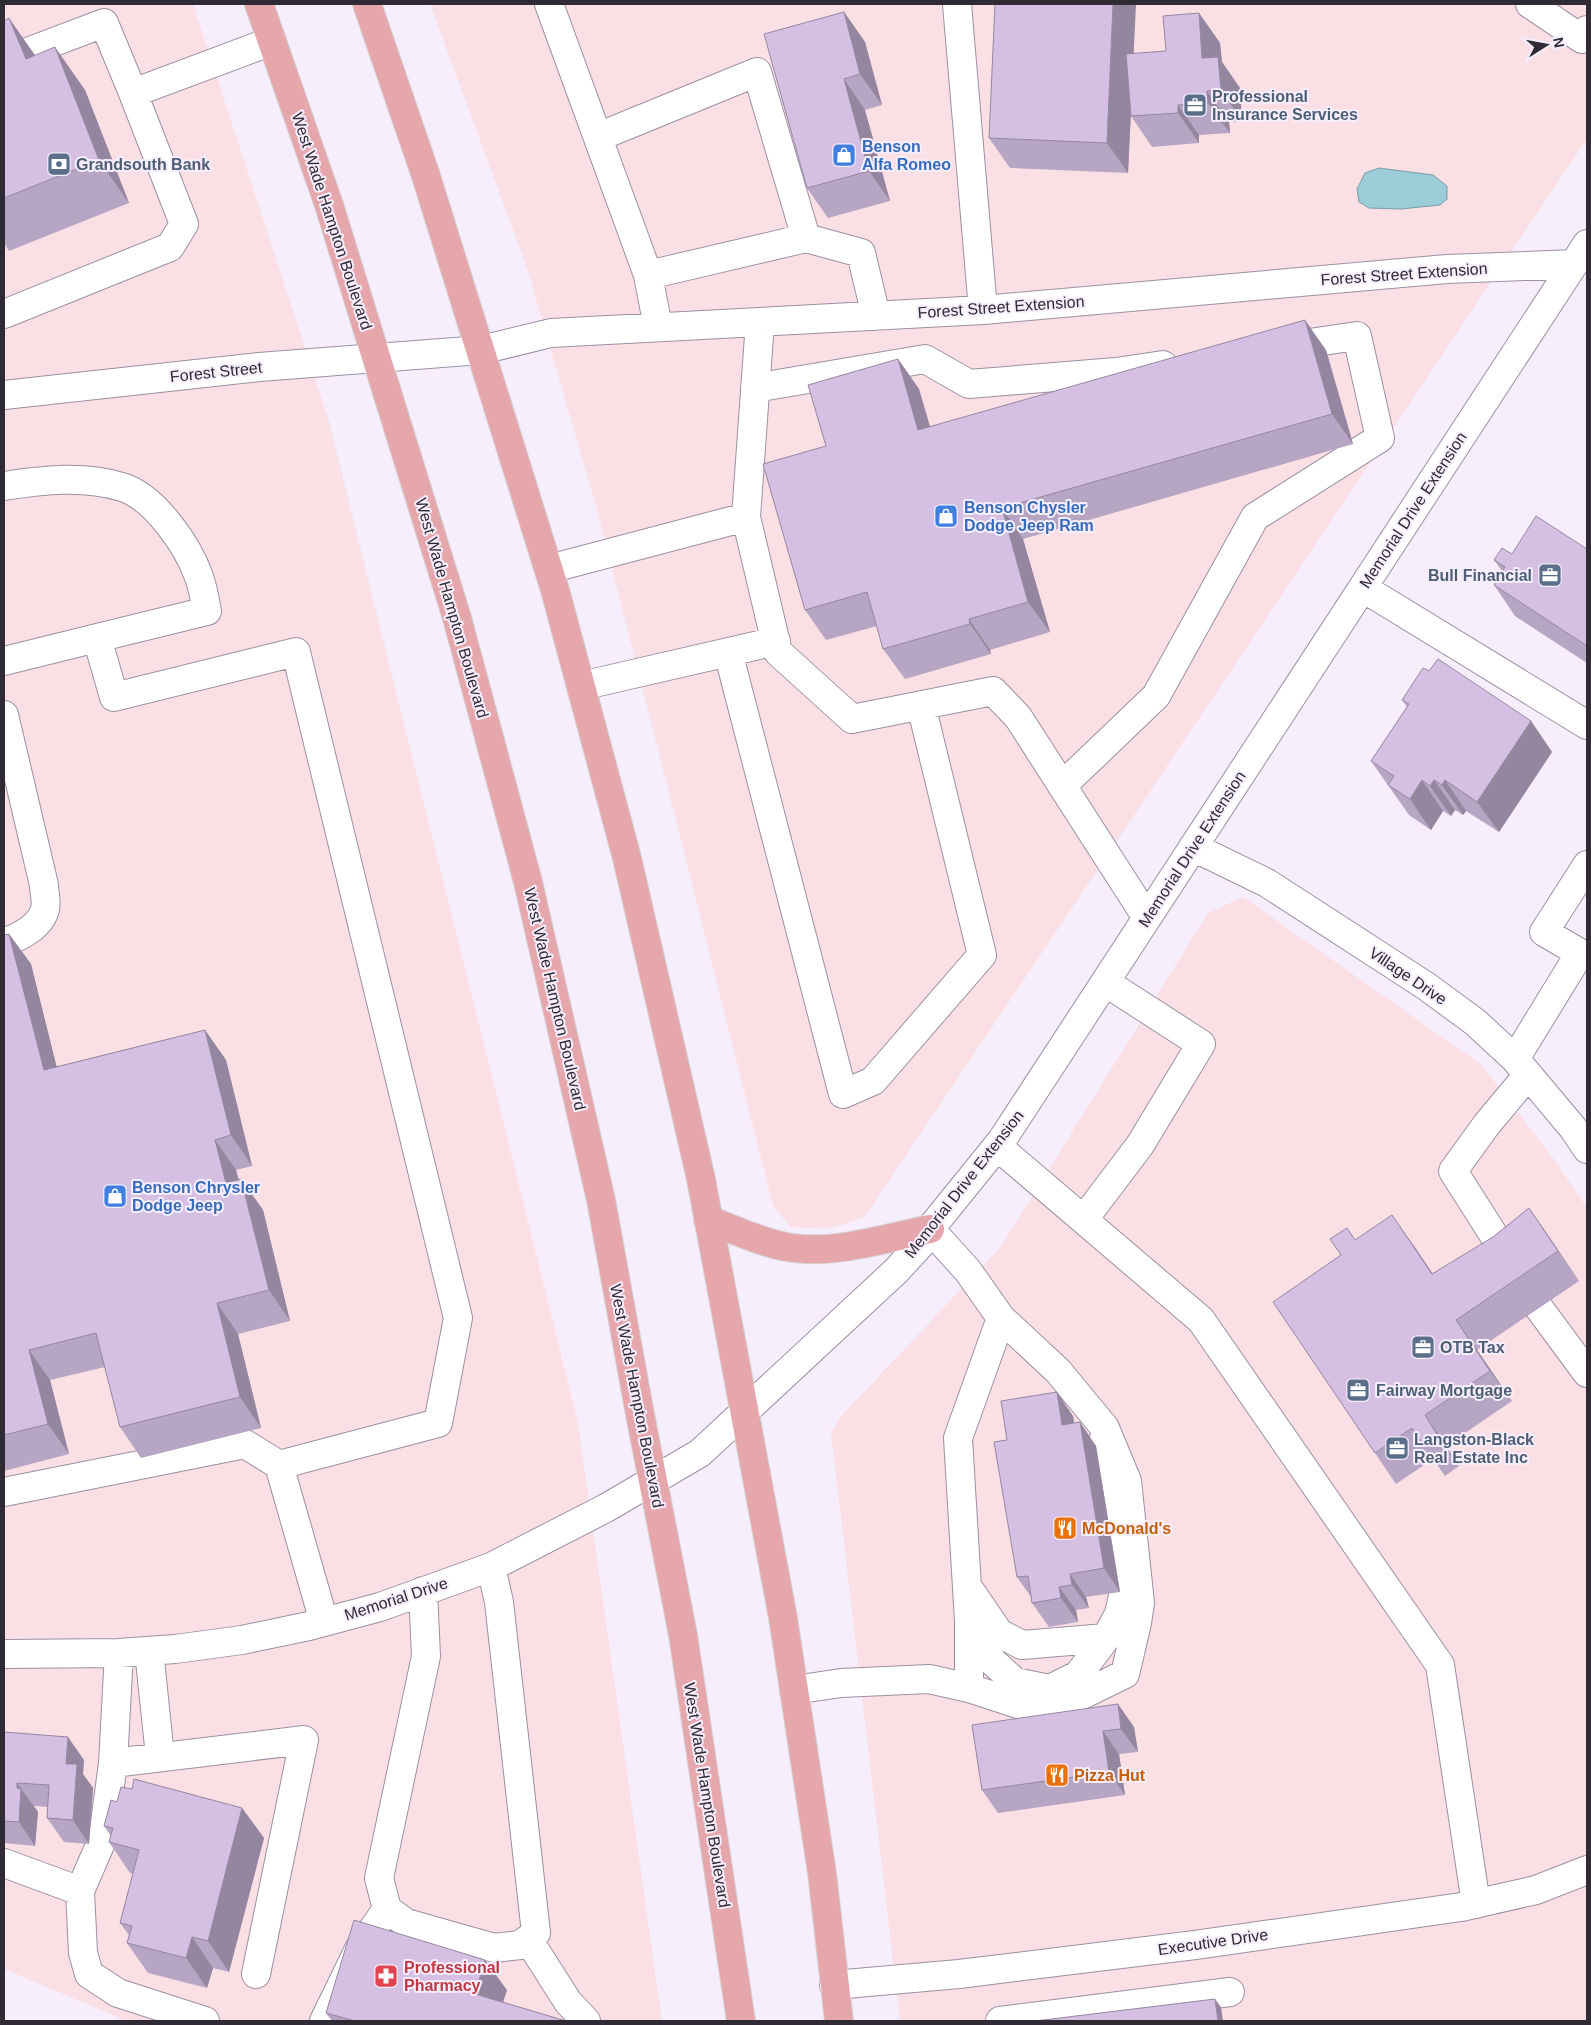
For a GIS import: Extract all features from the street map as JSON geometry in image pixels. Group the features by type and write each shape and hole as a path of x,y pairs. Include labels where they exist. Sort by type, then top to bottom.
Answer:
{"main road":[{"name":"West Wade Hampton Boulevard","path":"259,4 329,205 457,618 528,882 602,1200 683,1635 741,2021"},
{"path":"367,4 425,173 549,569 627,858 701,1179 783,1618 822,1873 839,2021"},
{"path":"708,1220 769,1243 793,1248 818,1249 930,1229"}],"street":[{"path":"550,4 648,275 658,327"},
{"path":"957,4 984,310"},
{"path":"1530,4 1582,39 1587,30"},
{"path":"4,61 104,23 184,224 170,247 4,314"},
{"path":"133,93 272,41"},
{"path":"598,137 757,72 806,238"},
{"path":"648,275 806,238 860,253 876,316"},
{"name":"Forest Street Extension","path":"429,355 481,350 551,333 984,310 1447,269 1581,254"},
{"name":"Memorial Drive Extension","path":"744,1412 896,1271 920,1245 930,1229 997,1146 1581,254"},
{"path":"760,322 746,517 778,652 852,719 993,691 1018,717 1147,918"},
{"path":"1062,786 1156,696 1255,517 1380,438 1357,336 1261,350"},
{"name":"Forest Street","path":"5,387 429,355"},
{"path":"755,388 925,358 970,384 1116,372 1184,362"},
{"path":"4,486 64,480 93,481 123,487 147,502 168,523 188,553 199,578 207,611 4,662"},
{"path":"549,569 746,517"},
{"path":"1363,588 1587,725"},
{"path":"97,638 114,697 296,652 458,1318 438,1423 279,1465"},
{"path":"581,686 776,641"},
{"path":"728,652 843,1094 873,1081 982,955 921,705"},
{"path":"4,715 44,885 45,909 36,925 12,940 4,942"},
{"name":"Village Drive","path":"1193,847 1266,883 1426,986 1475,1022 1522,1067 1573,1128 1587,1148"},
{"path":"1514,1268 1453,1171 1487,1124 1522,1067 1580,953 1544,932 1587,864"},
{"path":"1084,1219 1140,1145 1201,1044 1105,982"},
{"path":"997,1146 1202,1320 1440,1666 1476,1904"},
{"path":"794,1690 841,1683 929,1679 969,1688 1021,1705 1080,1696 1125,1674 1140,1603 1127,1481 1105,1428 1058,1371 1001,1318 968,1271 930,1229"},
{"path":"1539,1308 1587,1373"},
{"path":"969,1688 969,1621 958,1438 1001,1318"},
{"name":"Memorial Drive","path":"4,1654 119,1653 175,1649 242,1640 324,1622 380,1607 491,1567 606,1508 700,1453 744,1412"},
{"path":"969,1621 992,1661 1015,1682 1050,1689 1078,1675 1106,1638 1119,1614 1124,1591 1101,1457 1105,1428"},
{"path":"4,1492 245,1444 279,1465 324,1622"},
{"path":"423,1592 426,1656 379,1878 387,1908 406,1923 494,1948 520,1945 536,1933 500,1602 491,1567"},
{"path":"966,1585 999,1633 1022,1645 1106,1638"},
{"path":"149,1651 160,1756"},
{"path":"119,1653 114,1762 103,1838 80,1891 83,1953 89,1974 118,1993 205,2021"},
{"path":"114,1762 304,1740 256,1974"},
{"path":"4,1863 80,1891"},
{"name":"Executive Drive","path":"834,1985 959,1974 1195,1945 1476,1904 1536,1890 1587,1870"},
{"path":"324,2021 359,1949 387,1908"},
{"path":"528,1939 568,2002 586,2021"},
{"path":"1000,2021 1230,1992"}],"shaded area":[{"path":"4,4 193,4 329,421 578,1423 662,2021 127,2021 4,1969"},
{"path":"430,4 1587,4 1587,139 865,1217 827,1229 790,1227 773,1205 598,513 527,268"},
{"path":"1243,897 1482,1065 1556,1162 1587,1208 1587,2021 900,2021 831,1432 843,1414 1000,1248 1208,913"}],"water":[{"path":"1379,168 1433,175 1447,186 1447,199 1440,205 1401,209 1369,208 1359,202 1357,189 1365,173"}],"building":[{"path":"995,4 1113,4 1107,143 989,138"},
{"name":"Benson Alfa Romeo","path":"844,12 860,74 844,79 869,171 807,188 764,34"},
{"path":"1199,13 1202,58 1218,57 1221,90 1207,91 1208,103 1178,105 1178,113 1131,116 1126,54 1166,51 1163,16"},
{"path":"9,18 26,59 55,47 99,160 4,198 4,21"},
{"name":"Benson Chysler Dodge Jeep Ram","path":"1305,320 1332,414 1002,508 1028,602 969,619 970,624 883,649 867,592 805,610 763,464 826,446 808,385 898,359 918,430"},
{"path":"1536,516 1587,549 1587,646 1494,585 1505,567 1494,560 1502,548 1512,554"},
{"path":"1438,659 1531,721 1477,802 1445,780 1442,785 1434,780 1430,786 1422,780 1410,799 1388,785 1394,776 1371,761 1409,704 1402,700 1423,668 1429,671"},
{"path":"9,934 44,1070 205,1030 231,1135 215,1140 226,1183 241,1179 269,1290 217,1303 240,1397 120,1427 96,1333 29,1350 48,1424 4,1435 4,935"},
{"path":"1529,1208 1558,1251 1456,1320 1490,1371 1425,1415 1438,1436 1424,1445 1412,1428 1375,1453 1273,1302 1341,1255 1330,1239 1347,1228 1355,1240 1392,1215 1432,1274 1493,1237"},
{"name":"McDonald's","path":"1057,1392 1062,1425 1080,1422 1104,1568 1070,1574 1072,1585 1059,1587 1061,1598 1032,1603 1028,1576 1017,1577 994,1442 1007,1440 1001,1401"},
{"path":"1118,1704 1121,1729 1103,1731 1109,1772 982,1790 972,1725"},
{"path":"4,1732 68,1737 66,1764 77,1764 73,1820 47,1818 49,1785 17,1783 17,1788 21,1789 19,1822 4,1821"},
{"path":"134,1779 242,1808 208,1941 192,1937 186,1958 127,1943 132,1926 120,1923 139,1850 109,1842 113,1828 104,1826 111,1800 117,1802 121,1787 132,1789"},
{"path":"354,1920 485,1960 475,1994 566,2021 355,2021 326,2013"},
{"path":"1215,1999 1218,2021 1035,2021"}],"place":[{"name":"Professional Insurance Services","path":"1195,105"},
{"name":"Benson Alfa Romeo","path":"844,155"},
{"name":"Grandsouth Bank","path":"59,164"},
{"name":"Benson Chysler Dodge Jeep Ram","path":"946,516"},
{"name":"Bull Financial","path":"1550,575"},
{"name":"Benson Chrysler Dodge Jeep","path":"115,1196"},
{"name":"OTB Tax","path":"1423,1347"},
{"name":"Fairway Mortgage","path":"1358,1390"},
{"name":"Langston-Black Real Estate Inc","path":"1397,1448"},
{"name":"McDonald's","path":"1065,1528"},
{"name":"Pizza Hut","path":"1057,1775"},
{"name":"Professional Pharmacy","path":"386,1976"}]}
